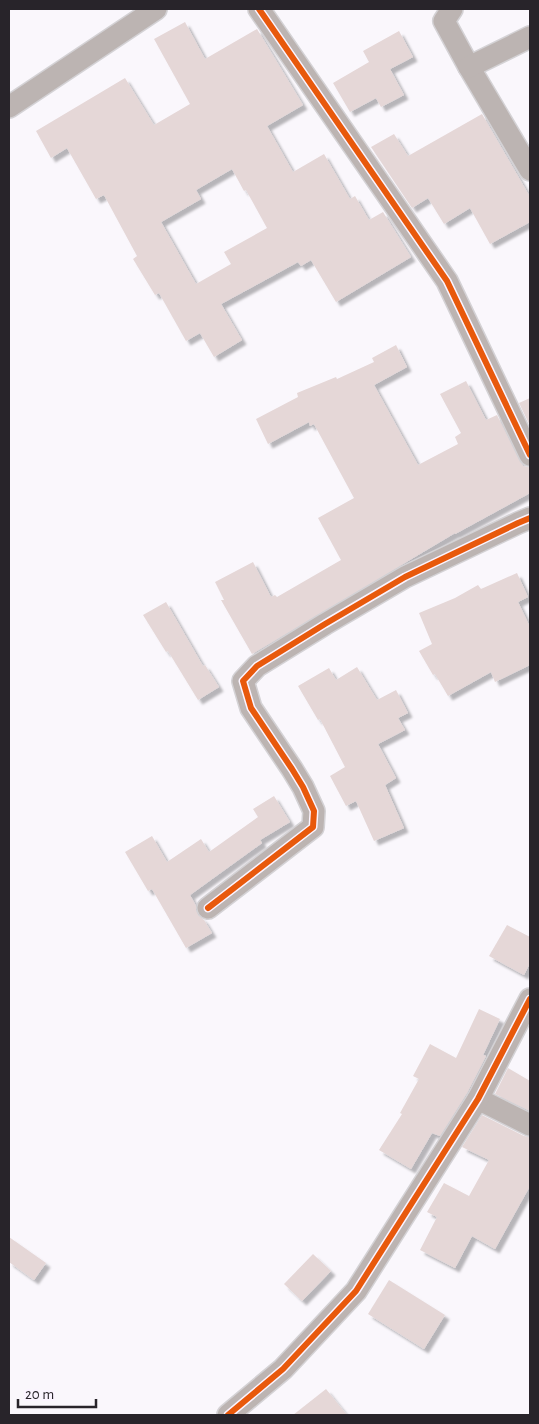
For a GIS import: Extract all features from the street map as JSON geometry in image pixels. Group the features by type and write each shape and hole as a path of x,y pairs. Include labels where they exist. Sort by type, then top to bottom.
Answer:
{"street":[{"path":"9,106 156,9"},
{"path":"259,9 447,281 530,455"},
{"path":"443,13 469,67 530,170"},
{"path":"469,67 530,37"},
{"path":"208,908 313,827 314,811 292,769 251,708 243,681 257,666 405,577 530,518"},
{"path":"228,1415 283,1369 356,1291 478,1099 530,999"},
{"path":"478,1099 530,1125"}],"building":[{"path":"185,22 205,59 257,29 303,105 267,126 293,172 324,154 350,199 355,196 369,220 383,212 411,257 336,302 311,260 301,266 298,262 221,304 242,340 214,357 200,333 186,341 159,293 155,295 133,259 137,256 104,195 96,199 67,148 51,158 36,131 125,78 154,125 190,104 154,39","holes":["232,169 244,191 246,190 267,228 224,252 231,264 196,284 161,222 201,199 196,190"]},
{"path":"399,31 413,57 390,69 404,95 381,107 376,98 350,112 333,83 369,62 363,51"},
{"path":"482,114 530,197 530,222 490,244 470,208 444,224 428,198 412,208 371,147 394,134 408,156"},
{"path":"396,345 407,367 374,385 418,465 458,444 455,437 461,433 440,394 466,381 486,420 497,415 519,460 523,466 530,467 530,493 455,533 252,654 221,600 224,600 215,582 253,562 271,597 275,595 277,597 341,560 318,518 354,498 314,424 310,426 309,422 268,444 256,419 298,397 297,393 336,377 337,379 374,362 372,358"},
{"path":"530,398 530,426 519,403"},
{"path":"517,573 528,597 518,602 530,627 530,665 495,682 491,672 448,696 419,651 432,644 419,613 455,598 478,585 481,589"},
{"path":"166,602 203,666 205,665 219,687 198,700 143,615"},
{"path":"357,667 377,700 396,690 408,713 398,718 405,730 378,744 396,778 385,785 404,828 374,841 356,801 346,806 330,776 345,767 320,719 318,720 298,686 329,668 336,680"},
{"path":"274,796 290,822 260,840 262,843 190,895 198,915 204,920 212,933 186,948 152,889 148,891 125,852 152,836 167,862 201,839 209,852 258,817 253,809"},
{"path":"507,925 530,937 530,963 524,975 489,956"},
{"path":"479,1009 500,1019 483,1055 486,1056 467,1093 440,1136 432,1133 411,1169 379,1150 402,1114 400,1113 419,1079 413,1076 430,1044 456,1058"},
{"path":"508,1068 530,1081 530,1111 495,1094"},
{"path":"482,1115 524,1136 530,1137 530,1186 495,1249 472,1236 455,1268 420,1250 437,1217 427,1212 444,1183 469,1196 489,1160 462,1147"},
{"path":"9,1237 46,1263 34,1280 9,1262"},
{"path":"313,1254 331,1271 302,1301 284,1284"},
{"path":"389,1280 445,1315 424,1349 368,1314"},
{"path":"326,1389 347,1415 293,1415"}],"cycle path":[{"path":"259,9 447,281 530,455"},
{"path":"208,908 313,827 314,811 303,787 251,708 243,681 257,666 405,577 530,518"},
{"path":"228,1415 283,1369 356,1291 478,1099 530,999"}]}
